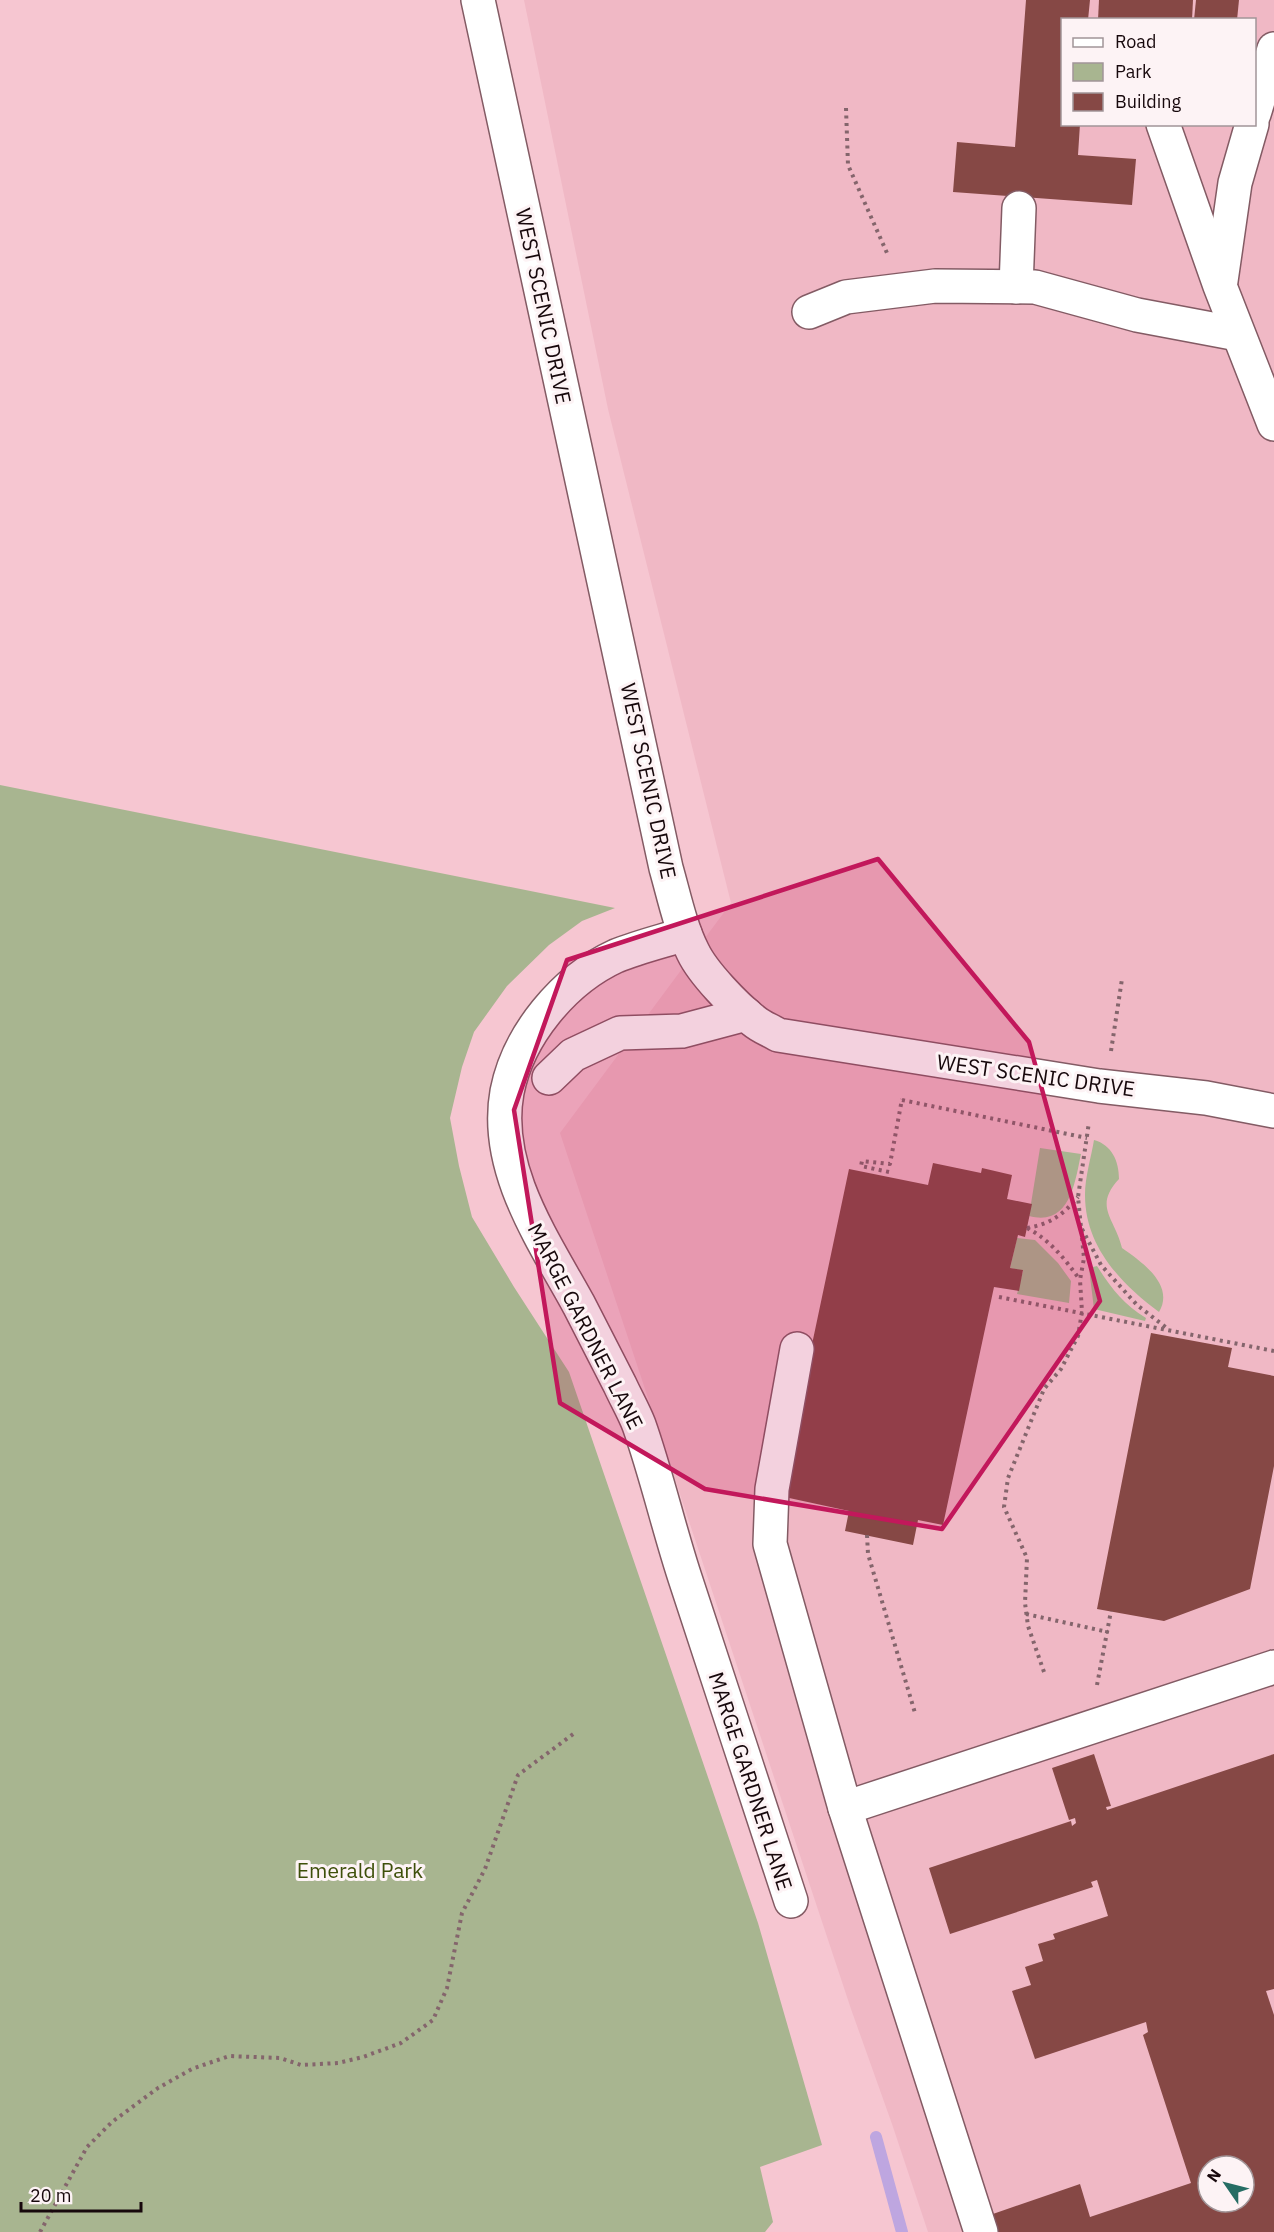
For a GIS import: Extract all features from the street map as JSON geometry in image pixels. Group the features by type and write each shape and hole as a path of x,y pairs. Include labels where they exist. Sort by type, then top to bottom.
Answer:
{"street":[{"name":"WEST SCENIC DRIVE","path":"478,0 666,868 685,934 699,962 716,984 755,1023 778,1035 1099,1086 1206,1098 1274,1111"},
{"path":"1256,108 1274,49"},
{"path":"1164,126 1220,286 1274,423"},
{"path":"1220,286 1235,183 1250,126"},
{"path":"1017,287 1019,208"},
{"path":"809,312 846,297 935,286 1035,287 1137,315 1238,334"},
{"name":"MARGE GARDNER LANE","path":"685,934 617,956 596,967 571,986 548,1010 517,1060 508,1090 505,1116 508,1150 517,1183 529,1212 639,1424 672,1539 791,1901"},
{"path":"549,1078 573,1055 620,1033 682,1031 746,1014"},
{"path":"796,1350 772,1489 770,1544 845,1808 981,2232"},
{"path":"845,1808 1274,1667"}],"path":[{"path":"846,108 848,165 888,254"},
{"path":"1111,1058 1122,979"},
{"path":"889,1172 861,1166 862,1161 890,1164 903,1089"},
{"path":"902,1100 1087,1138"},
{"path":"1044,1672 1026,1614 1027,1558 1004,1507 1008,1478 1044,1389 1061,1369 1078,1336 1082,1312 1080,1280 1084,1258 1078,1197 1090,1115"},
{"path":"1078,1197 1066,1212 1053,1221 1027,1228 1037,1233 1060,1253 1080,1280"},
{"path":"1080,1225 1101,1265 1137,1305 1168,1329"},
{"path":"999,1297 1274,1351"},
{"path":"867,1535 868,1554 915,1713"},
{"path":"1096,1686 1111,1611"},
{"path":"1026,1614 1108,1632"},
{"path":"40,2232 87,2147 112,2122 158,2088 192,2069 229,2056 280,2058 301,2065 338,2063 363,2058 401,2043 433,2020 447,1988 462,1913 485,1869 518,1775 576,1732"}],"highlighted area":[{"path":"878,859 1029,1042 1100,1301 942,1529 705,1489 560,1403 514,1110 567,960"}],"shaded area":[{"path":"524,0 1274,0 1274,2232 928,2232 851,2009 560,1133 731,903 608,409"}],"green space":[{"name":"Emerald Park","path":"0,785 615,908 582,921 549,945 507,986 474,1032 462,1067 450,1118 472,1217 569,1372 758,1923 822,2145 760,2167 773,2222 765,2232 0,2232"},
{"path":"1094,1140 1106,1146 1116,1160 1119,1179 1108,1197 1108,1213 1122,1248 1147,1267 1160,1284 1163,1302 1159,1312 1118,1276 1098,1247 1091,1231 1085,1195"},
{"path":"1040,1148 1081,1154 1073,1189 1068,1200 1054,1215 1043,1218 1029,1216"},
{"path":"1017,1238 1035,1240 1058,1263 1071,1281 1069,1303 1017,1294 1023,1271 1010,1268"},
{"path":"1097,1266 1118,1295 1146,1318 1145,1321 1094,1309 1089,1268"}],"building":[{"path":"1026,0 1090,0 1088,18 1061,18 1061,126 1080,126 1078,155 1136,159 1132,205 953,192 957,142 1015,147"},
{"path":"1099,0 1193,0 1192,18 1098,18"},
{"path":"1196,0 1239,0 1237,18 1194,18"},
{"path":"933,1163 981,1173 982,1168 1012,1175 1007,1199 1032,1204 1025,1237 1018,1235 1010,1268 1023,1270 1019,1291 994,1287 943,1525 918,1520 913,1545 845,1531 849,1511 780,1496 849,1169 928,1185"},
{"path":"1151,1333 1232,1348 1228,1367 1274,1376 1274,1466 1250,1589 1164,1621 1097,1609"},
{"path":"1094,1754 1111,1806 1106,1807 1107,1810 1274,1754 1274,1989 1266,1991 1274,2015 1274,2232 996,2232 990,2215 1080,2184 1090,2217 1191,2183 1143,2035 1148,2032 1146,2022 1035,2059 1012,1991 1031,1985 1025,1967 1043,1961 1038,1944 1055,1939 1053,1934 1108,1916 1097,1880 1091,1882 1093,1887 950,1934 929,1868 1071,1821 1072,1826 1076,1823 1075,1818 1069,1820 1052,1768"}],"waterway":[{"path":"876,2137 902,2232"}]}
